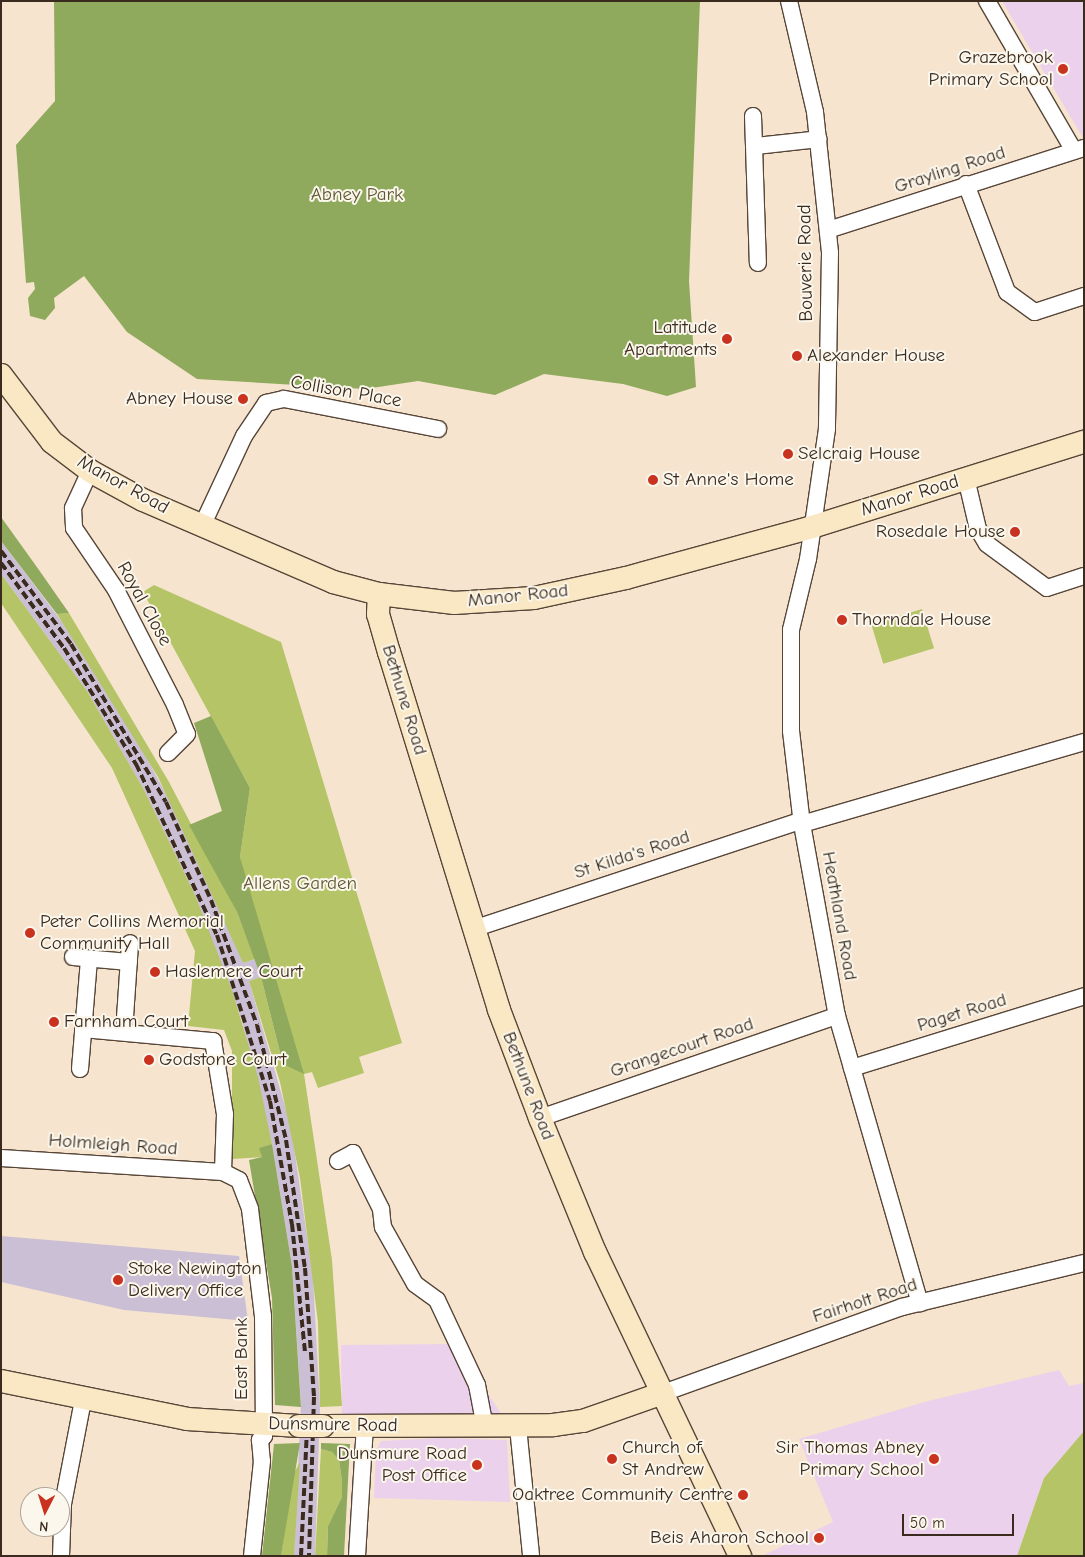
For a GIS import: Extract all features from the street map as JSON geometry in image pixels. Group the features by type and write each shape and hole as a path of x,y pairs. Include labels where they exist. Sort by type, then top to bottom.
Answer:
{"street":[{"name":"Bouverie Road","path":"789,1 819,139 828,230 827,429 812,526"},
{"path":"987,1 1079,150"},
{"path":"753,116 756,146 758,263"},
{"path":"756,146 819,139"},
{"name":"Grayling Road","path":"828,230 966,184 1079,150"},
{"path":"966,184 1007,292 1035,312 1084,296"},
{"name":"Manor Road","path":"1,375 52,442 90,471 281,562 379,594 454,603 534,598 812,526 1084,442"},
{"name":"Collison Place","path":"202,526 244,436 266,403 284,399 438,429"},
{"name":"Royal Close","path":"90,471 73,508 74,528 116,590 175,706 187,734 168,753"},
{"path":"966,478 978,528 987,544 1047,588 1084,576"},
{"name":"Heathland Road","path":"812,526 788,667 802,822 837,1016 920,1303"},
{"name":"Bethune Road","path":"379,594 378,614 476,928 499,1010 540,1118 595,1252 740,1556"},
{"name":"St Kilda's Road","path":"476,928 802,822 1084,742"},
{"path":"124,1032 130,943"},
{"path":"80,1069 83,1029 81,958 129,962"},
{"name":"Paget Road","path":"852,1068 1084,996"},
{"name":"Grangecourt Road","path":"540,1118 837,1016"},
{"path":"83,1029 213,1041 225,1114 223,1172"},
{"path":"338,1161 353,1154 381,1209 383,1227 415,1284 437,1300 477,1385 485,1428"},
{"name":"Holmleigh Road","path":"1,1158 223,1172"},
{"name":"East Bank","path":"223,1172 239,1180 250,1209 263,1316 264,1430 258,1457 262,1462 252,1556"},
{"name":"Fairholt Road","path":"663,1393 920,1303 1084,1263"},
{"name":"Dunsmure Road","path":"1,1381 83,1400 187,1419 264,1430 300,1426 485,1428 583,1421 663,1393"},
{"path":"61,1556 63,1504 83,1400"},
{"path":"357,1556 365,1426"},
{"path":"518,1427 531,1556"}],"shaded area":[{"name":"Grazebrook Primary School","path":"1002,1 1084,1 1084,138 1083,138"},
{"path":"1,541 66,627 132,730 187,834 243,963 255,959 261,977 249,981 291,1127 313,1277 320,1407 315,1556 294,1556 301,1403 292,1266 272,1144 242,1021 195,895 143,788 87,691 1,574"},
{"path":"1,1236 239,1256 248,1321 124,1310 1,1282"},
{"path":"455,1344 506,1421 342,1415 341,1345"},
{"name":"Sir Thomas Abney Primary School","path":"1059,1370 1069,1386 1084,1383 1084,1431 1044,1478 1017,1556 762,1556 833,1522 799,1439 928,1401"},
{"path":"441,1438 507,1440 510,1502 374,1498 376,1451 381,1441"}],"green space":[{"name":"Abney Park","path":"54,1 700,1 689,281 696,387 667,396 623,384 544,374 495,395 418,381 365,389 197,379 127,332 84,276 54,298 55,308 45,320 30,316 28,298 35,289 34,282 26,283 16,145 55,101"},
{"path":"1,517 69,613 57,614 1,541"},
{"path":"1,574 87,691 143,788 195,895 232,990 258,1077 272,1144 260,1148 262,1157 232,1159 232,1051 224,1030 188,1026 195,951 112,768 1,603"},
{"name":"Allens Garden","path":"154,585 281,642 402,1043 359,1057 364,1073 318,1088 312,1072 304,1074 332,1260 342,1406 320,1407 318,1323 300,1178 280,1082 249,981 261,977 283,1064 240,857 250,788 143,592"},
{"path":"922,609 934,648 883,664 871,624"},
{"path":"69,613 169,782 237,912 255,959 243,963 158,777 57,614"},
{"path":"211,716 250,788 240,857 304,1074 283,1064 261,977 237,912 189,825 222,811 194,723"},
{"path":"272,1144 292,1266 301,1407 275,1405 272,1298 249,1160 262,1157 259,1148"},
{"path":"1084,1431 1084,1556 1017,1556 1044,1478"},
{"path":"300,1443 281,1556 262,1556 274,1444"},
{"path":"321,1443 350,1444 344,1556 327,1556 328,1526 342,1497 342,1481 339,1460 332,1452 321,1449"},
{"path":"321,1449 332,1452 339,1460 342,1497 328,1526 327,1556 315,1556"},
{"path":"300,1462 294,1556 281,1556 293,1475"}],"railway":[{"path":"1,551 71,644 166,802 211,900 257,1025 286,1140 305,1268 314,1397 309,1556"},
{"path":"1,563 64,648 136,764 217,935 270,1101 292,1224 305,1353"},
{"path":"301,1556 307,1428"}],"place":[{"name":"Grazebrook Primary School","path":"1063,69"},
{"name":"Latitude Apartments","path":"727,339"},
{"name":"Alexander House","path":"797,356"},
{"name":"Abney House","path":"243,399"},
{"name":"Selcraig House","path":"788,454"},
{"name":"St Anne's Home","path":"653,480"},
{"name":"Rosedale House","path":"1015,532"},
{"name":"Thorndale House","path":"842,620"},
{"name":"Peter Collins Memorial Community Hall","path":"30,933"},
{"name":"Haslemere Court","path":"155,972"},
{"name":"Farnham Court","path":"54,1022"},
{"name":"Godstone Court","path":"149,1060"},
{"name":"Stoke Newington Delivery Office","path":"118,1280"},
{"name":"Church of St Andrew","path":"612,1459"},
{"name":"Sir Thomas Abney Primary School","path":"934,1459"},
{"name":"Dunsmure Road Post Office","path":"477,1465"},
{"name":"Oaktree Community Centre","path":"743,1495"},
{"name":"Beis Aharon School","path":"819,1538"}]}
